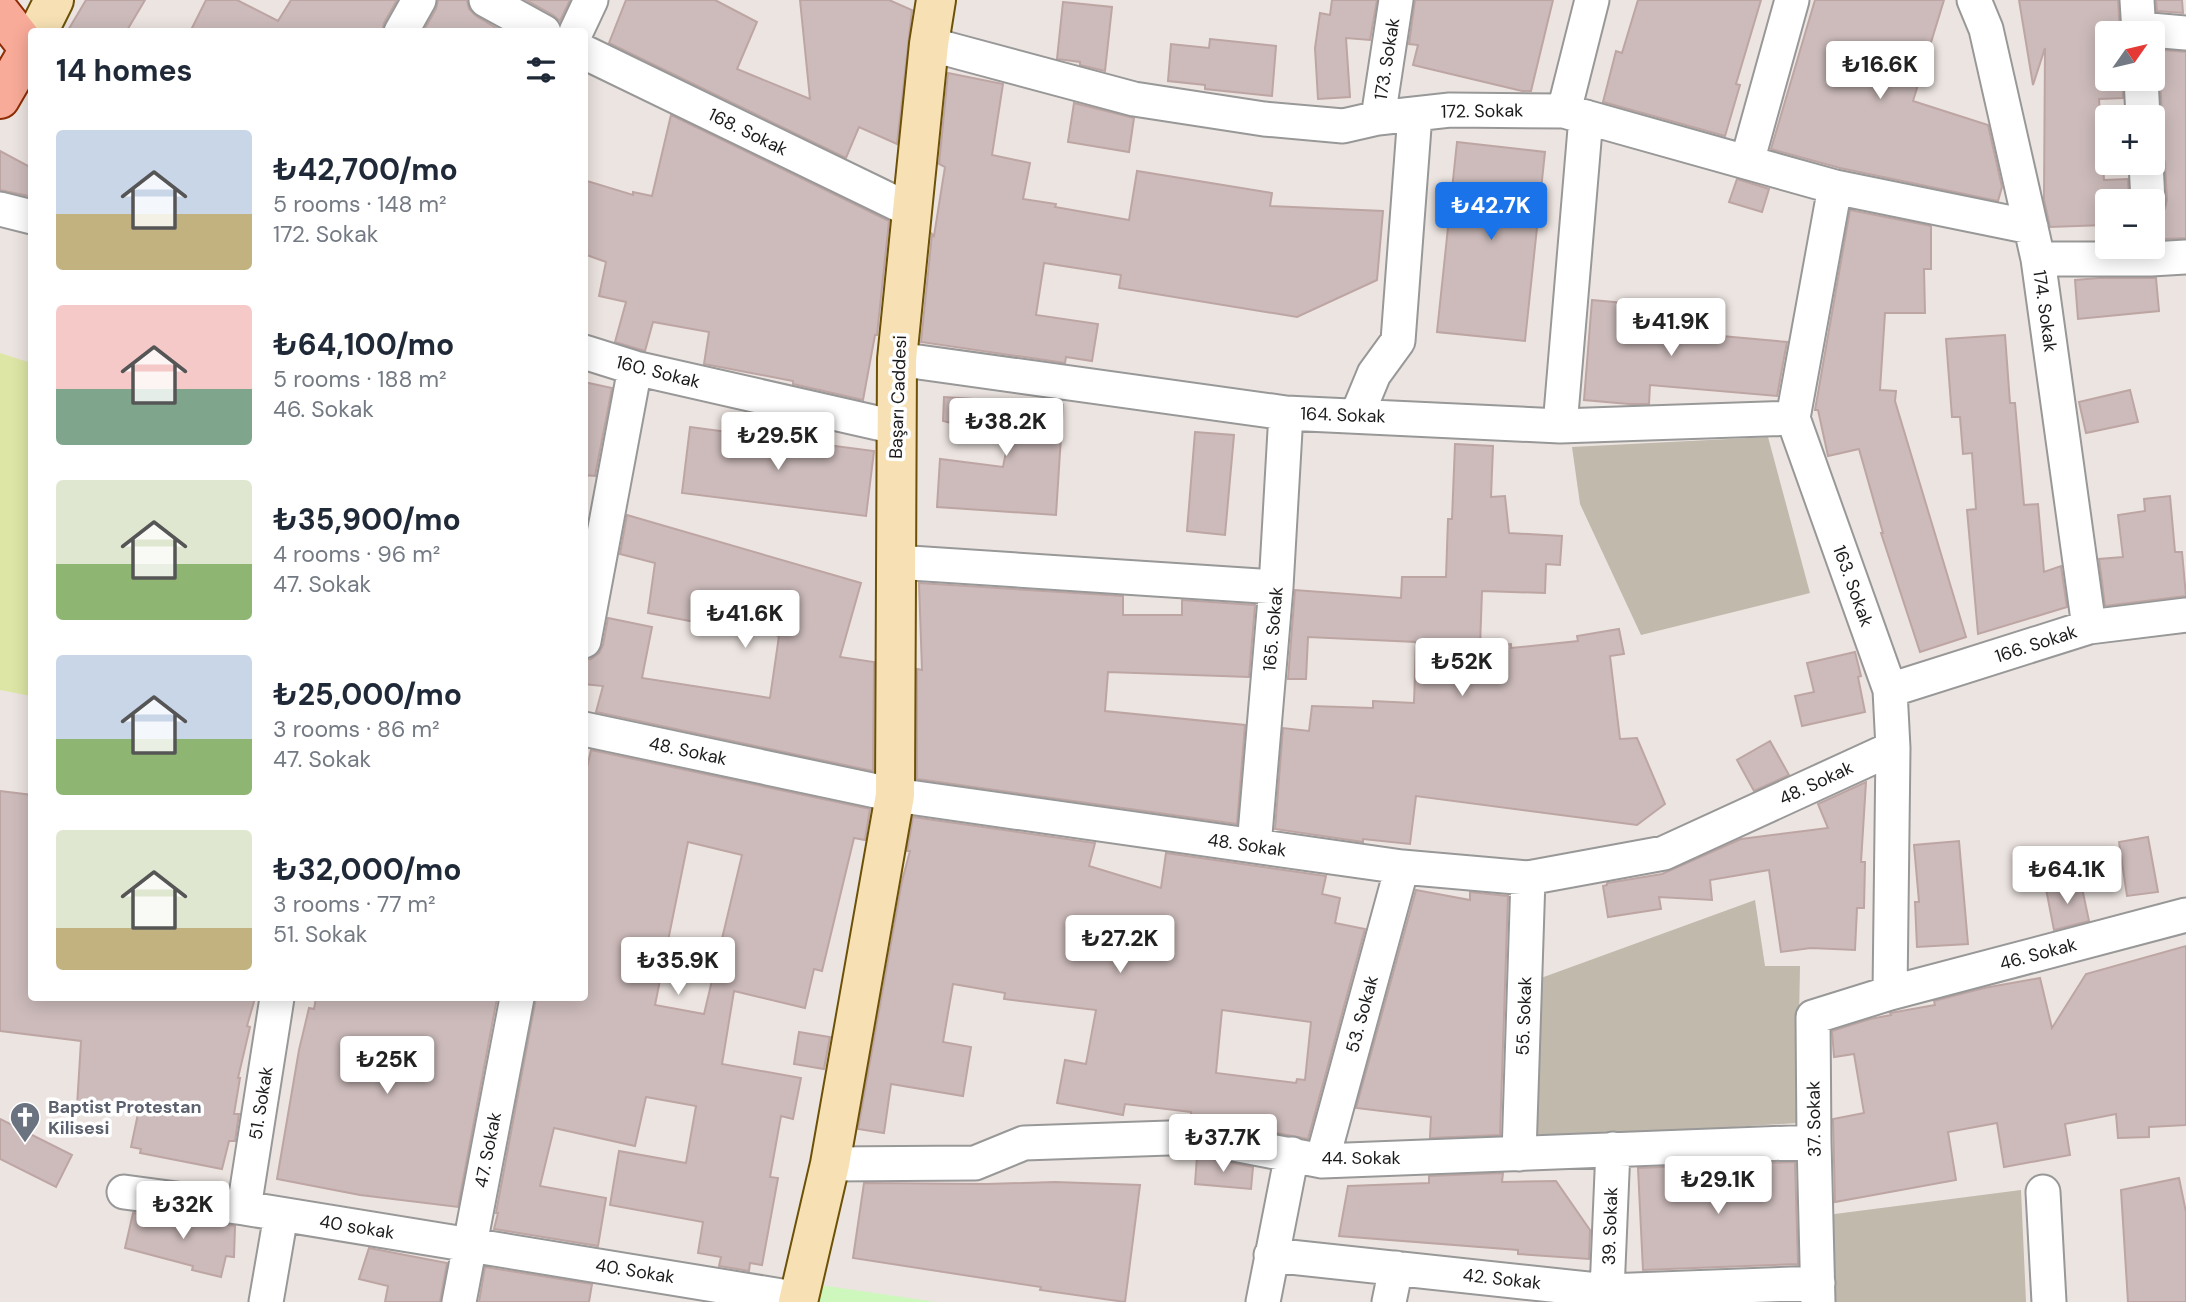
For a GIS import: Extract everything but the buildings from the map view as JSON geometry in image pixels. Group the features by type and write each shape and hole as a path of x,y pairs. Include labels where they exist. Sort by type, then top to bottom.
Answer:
{"main road":[{"path":"0,12 28,37"},
{"path":"0,99 28,51"}],"street":[{"path":"40,28 54,0"},
{"path":"403,28 419,0"},
{"path":"486,0 537,28"},
{"path":"578,28 591,0"},
{"name":"Başarı Caddesi","path":"799,1300 830,1164 895,795 897,359 929,44 936,0"},
{"name":"173. Sokak","path":"1378,118 1396,0"},
{"path":"1560,426 1575,114 1592,0"},
{"path":"1747,162 1792,0"},
{"name":"174. Sokak","path":"1974,0 1986,29 2038,259 2089,627"},
{"path":"2165,28 2186,33"},
{"name":"172. Sokak","path":"929,44 1134,99 1264,119 1343,126 1378,118 1450,110 1575,114 1835,187 2031,227"},
{"name":"168. Sokak","path":"588,54 912,211"},
{"path":"1357,415 1374,374 1398,341 1415,114"},
{"name":"163. Sokak","path":"1835,187 1793,418 1890,690 1893,748 1890,993"},
{"path":"0,209 28,216"},
{"path":"2165,255 2186,257"},
{"path":"2038,259 2095,256"},
{"name":"160. Sokak","path":"588,353 635,368 895,427"},
{"name":"164. Sokak","path":"897,359 1286,413 1560,426 1793,418"},
{"path":"588,619 635,368"},
{"name":"165. Sokak","path":"1254,846 1276,587 1286,413"},
{"path":"895,562 1276,587"},
{"name":"166. Sokak","path":"1890,690 2089,627 2186,615"},
{"name":"48. Sokak","path":"588,730 895,795 1402,867 1528,878 1664,853 1893,748"},
{"name":"53. Sokak","path":"1263,1302 1271,1255 1307,1157 1402,867"},
{"name":"55. Sokak","path":"1519,1154 1528,878"},
{"name":"46. Sokak","path":"1890,993 2186,915"},
{"name":"37. Sokak","path":"1818,1292 1813,1017 1890,993"},
{"name":"51. Sokak","path":"244,1208 277,1001"},
{"name":"47. Sokak","path":"459,1302 516,1001"},
{"name":"44. Sokak","path":"830,1164 975,1163 1024,1143 1198,1137 1307,1157 1519,1154 1814,1142"},
{"name":"39. Sokak","path":"1606,1297 1613,1149"},
{"name":"40 sokak","path":"124,1192 470,1244"},
{"path":"2043,1192 2049,1302"},
{"path":"266,1302 281,1215"},
{"name":"40. Sokak","path":"470,1244 799,1300"},
{"name":"42. Sokak","path":"1271,1255 1396,1268 1606,1297 1818,1292"},
{"path":"1389,1302 1396,1268"}],"shaded area":[{"path":"1768,437 1810,593 1641,635 1580,504 1572,447"},
{"path":"1755,900 1765,966 1800,966 1797,1123 1529,1140 1541,978"},
{"path":"2021,1190 2026,1302 1830,1302 1827,1215"}],"green space":[{"path":"0,353 28,362 28,695 0,690"},
{"path":"813,1284 936,1302 811,1302"}],"place":[{"name":"Baptist Protestan Kilisesi","path":"25,1144"}]}
